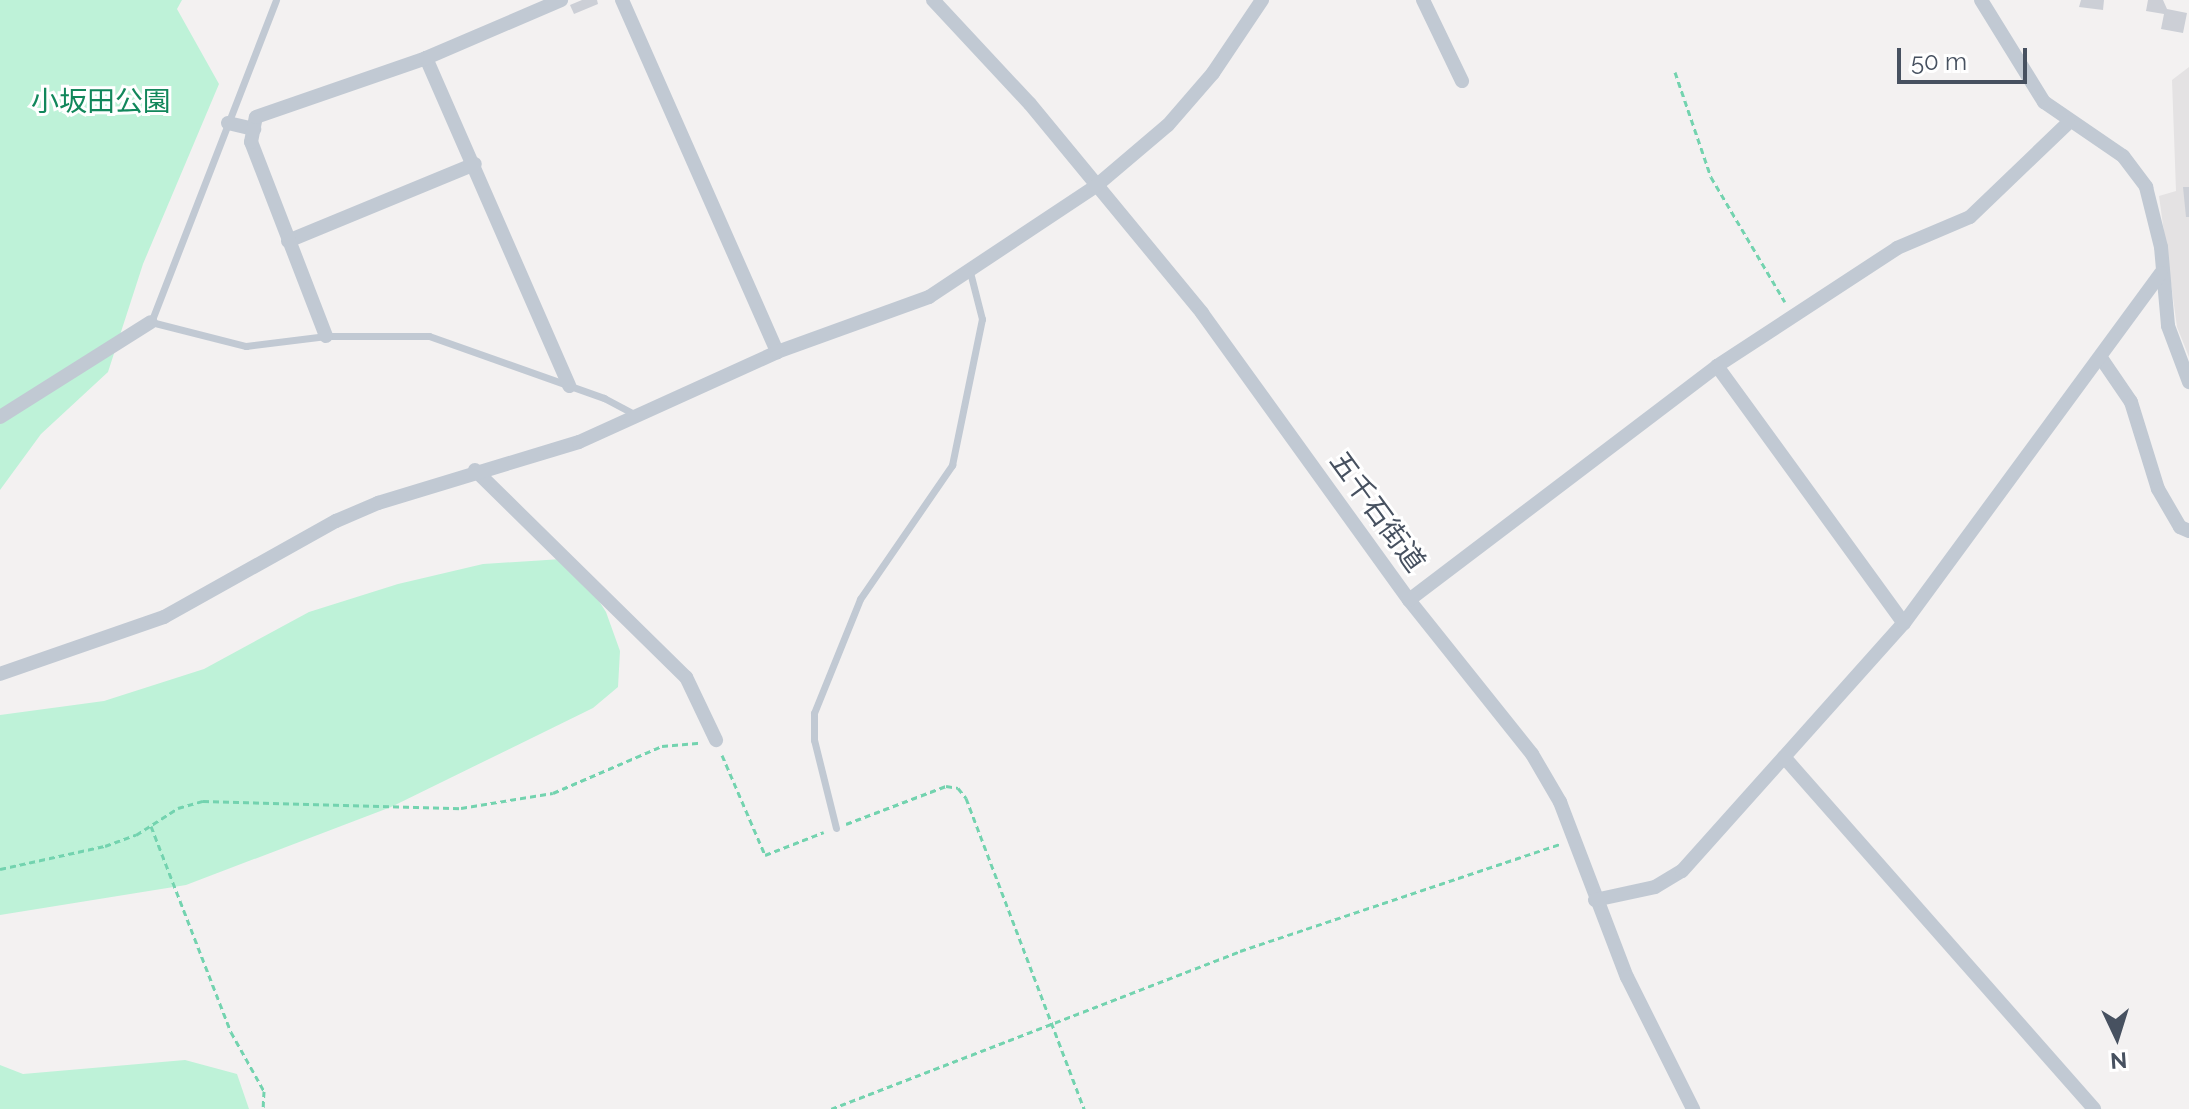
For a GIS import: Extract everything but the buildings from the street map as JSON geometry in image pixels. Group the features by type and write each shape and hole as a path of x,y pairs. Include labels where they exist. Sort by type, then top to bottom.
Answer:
{"street":[{"path":"326,336 251,142 256,117 426,58 561,0"},
{"path":"622,0 777,352"},
{"name":"五千石街道","path":"933,0 1030,104 1202,313 1409,600 1532,754 1574,839 1595,900 1693,1109"},
{"path":"0,674 164,617 336,521 475,470 579,442 632,413 777,352 929,297 1096,186 1168,125 1213,73 1262,0"},
{"path":"1423,0 1462,81"},
{"path":"1981,0 2037,92 2068,123 2123,156 2146,187 2161,247 2168,326 2189,382"},
{"path":"426,58 475,164 569,386"},
{"path":"228,123 254,129"},
{"path":"1409,600 1717,366 1897,248 1970,217 2068,123"},
{"path":"288,241 475,164"},
{"path":"1595,900 1655,887 1682,871 1904,623 2161,273"},
{"path":"0,417 151,322"},
{"path":"2101,358 2131,402 2158,489 2180,527 2189,531"},
{"path":"1717,366 1904,623"},
{"path":"475,470 686,677 716,740"},
{"path":"1784,757 2094,1109"}],"lane":[{"path":"276,0 151,322 246,346 326,336 429,336 569,386 632,413"},
{"path":"836,828 814,740 814,713 860,599 952,465 982,319 970,272"}],"path":[{"path":"1675,72 1711,177 1793,316"},
{"path":"0,869 105,846 151,826 178,808 230,799 430,811 461,808 553,793 662,746 716,740 765,855 946,786 958,788 966,798 1084,1109"},
{"path":"151,826 231,1032 264,1091 263,1109"},
{"path":"831,1109 1240,951 1574,839"}],"shaded area":[{"path":"2189,67 2189,357 2177,327 2159,196 2176,191 2172,80"}],"green space":[{"name":"小坂田公園","path":"0,0 182,0 177,9 219,84 143,264 108,372 41,434 0,490"},
{"path":"562,559 586,581 606,612 620,651 618,687 593,708 391,807 186,885 0,915 0,715 104,701 204,669 309,612 398,584 483,564"},
{"path":"185,1060 237,1074 249,1109 0,1109 0,1065 23,1074"}]}
